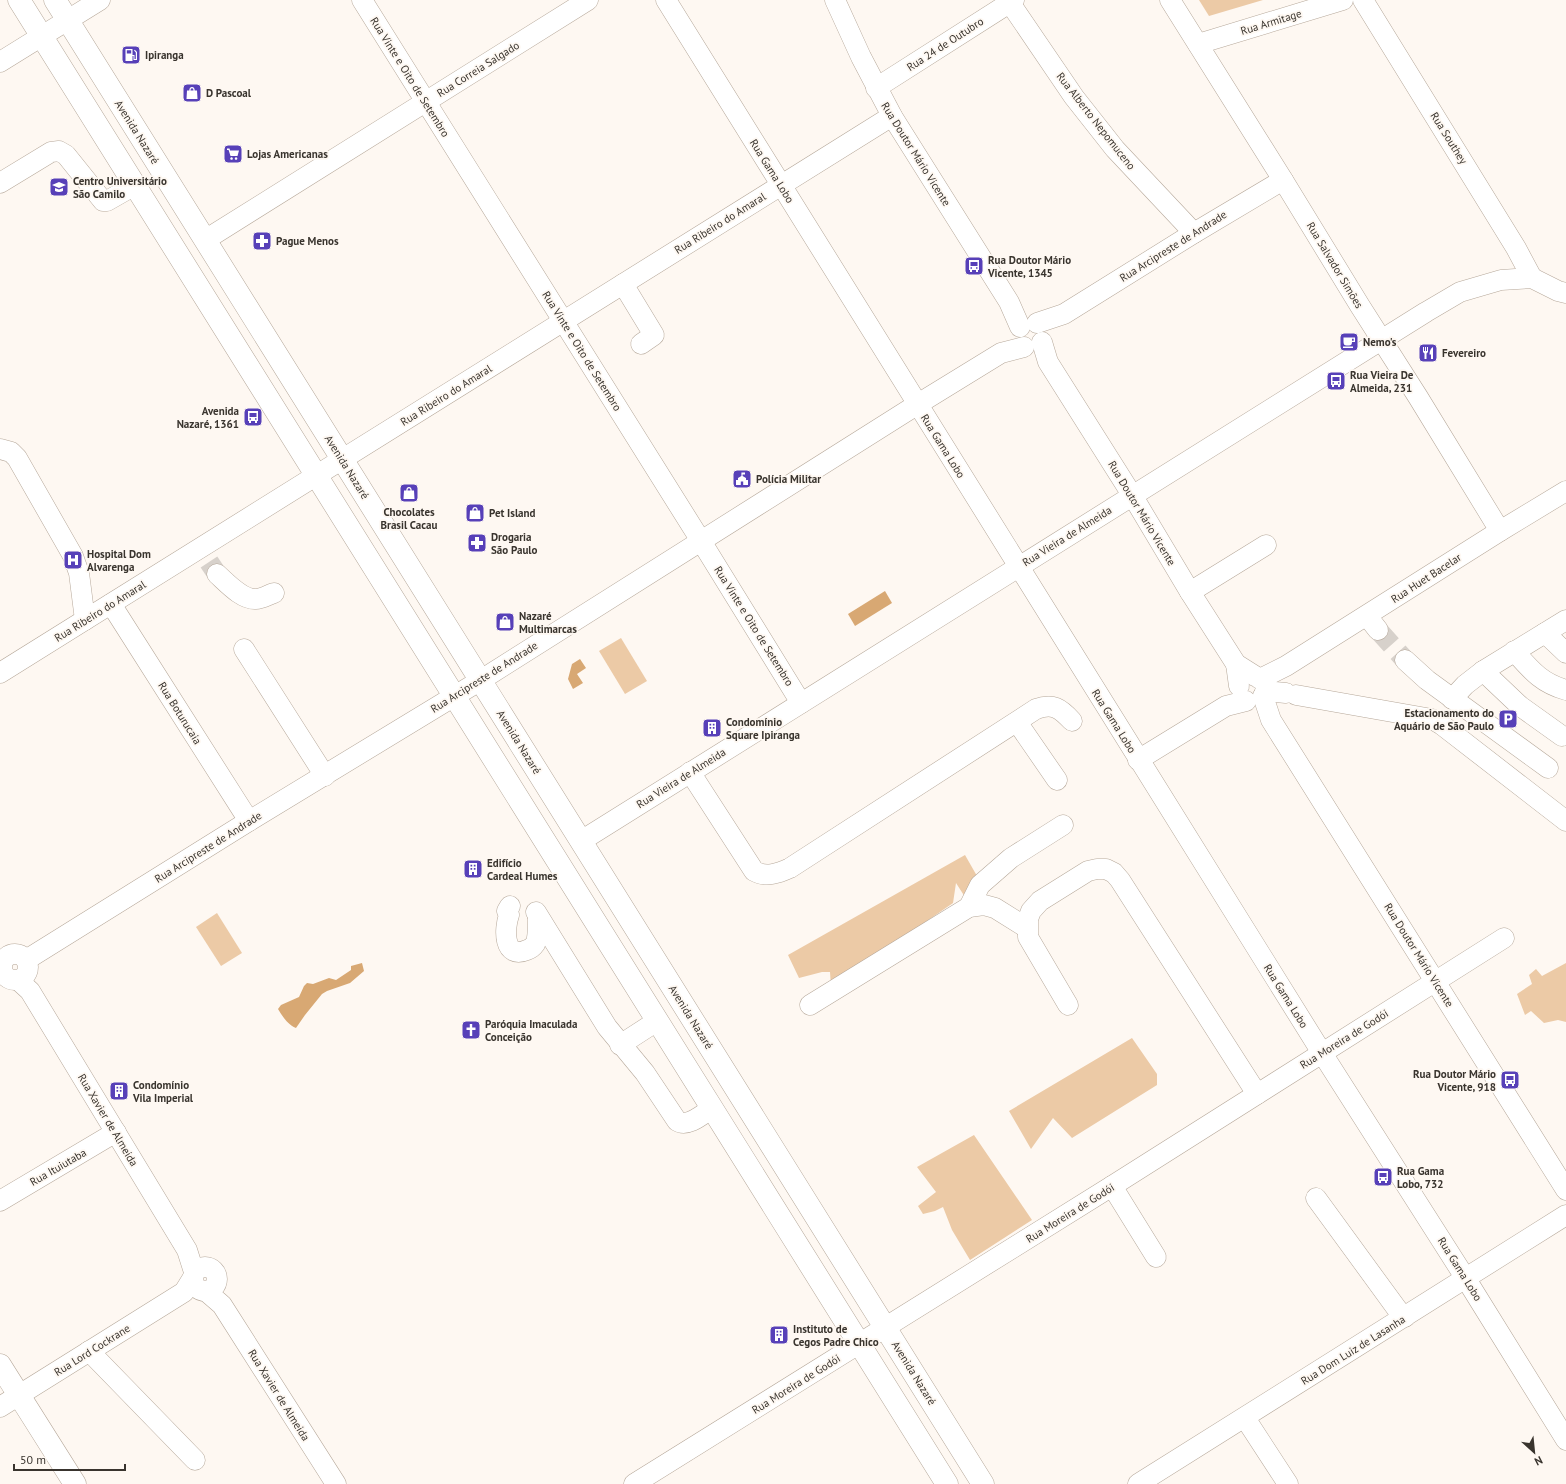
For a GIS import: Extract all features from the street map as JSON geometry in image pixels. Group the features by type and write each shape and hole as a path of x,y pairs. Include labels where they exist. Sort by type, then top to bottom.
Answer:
{"main road":[{"path":"19,0 947,1484"},
{"name":"Avenida Nazaré","path":"55,0 983,1484"},
{"path":"0,1366 75,1484"}],"street":[{"path":"0,62 100,0"},
{"name":"Rua Vinte e Oito de Setembro","path":"362,0 564,321 801,703"},
{"name":"Rua Correia Salgado","path":"205,240 588,0"},
{"name":"Rua Gama Lobo","path":"666,0 1138,760 1566,1440"},
{"name":"Rua Doutor Mário Vicente","path":"836,0 876,88 892,116 1132,495 1190,592 1254,690 1271,720 1566,1190"},
{"name":"Rua Salvador Simões","path":"1170,0 1500,531"},
{"name":"Rua Armitage","path":"1198,44 1344,0"},
{"name":"Rua Southey","path":"1363,0 1516,248 1532,278"},
{"name":"Rua 24 de Outubro","path":"876,88 1010,1"},
{"name":"Rua Alberto Nepomuceno","path":"1010,1 1074,97 1115,149 1194,233"},
{"name":"Rua Ribeiro do Amaral","path":"0,673 111,604 209,562 316,476 892,116"},
{"path":"0,183 51,152 59,151 66,155 103,201 107,201 134,185"},
{"name":"Rua Arcipreste de Andrade","path":"13,965 122,894 249,821 455,697 918,404 1194,233 1283,180"},
{"path":"1532,278 1558,291 1566,293"},
{"name":"Rua Vieira de Almeida","path":"581,841 1132,495 1460,292 1500,280 1532,278"},
{"path":"623,284 654,335 641,344"},
{"path":"0,449 11,452 17,458 73,556 79,573 85,620"},
{"name":"Rua Huet Bacelar","path":"1138,760 1254,690 1286,666 1372,623 1500,531 1566,491"},
{"path":"1190,592 1266,544"},
{"path":"209,562 227,583 249,598 259,599 274,593"},
{"name":"Rua Boturucaia","path":"111,604 249,821"},
{"path":"1452,699 1465,685 1483,671 1566,620"},
{"path":"1545,633 1566,653"},
{"path":"244,649 325,776"},
{"path":"1514,652 1534,674 1554,687 1566,690"},
{"path":"1405,660 1427,680 1452,699 1548,768"},
{"path":"1483,671 1520,706 1562,736"},
{"path":"1254,690 1291,694 1432,719 1566,821"},
{"path":"690,772 754,871 761,875 772,874 790,868 1036,709 1043,706 1057,708 1063,711 1072,721"},
{"path":"1017,722 1057,780"},
{"path":"969,907 980,885 1011,858 1063,825"},
{"path":"1068,1005 1028,937 1027,928 1031,911 1040,901 1088,872 1097,869 1106,870 1114,873 1196,997 1257,1094"},
{"path":"810,1005 969,907 984,905 995,908 1027,928"},
{"path":"510,906 507,911 510,915 506,924 505,935 510,948 515,951 522,952 530,949 535,944 537,914 596,1010 620,1045 644,1073 678,1121 681,1124 687,1123 712,1108"},
{"name":"Rua Moreira de Godói","path":"634,1484 655,1479 860,1344 1504,938"},
{"name":"Rua Xavier de Almeida","path":"13,965 187,1250 200,1282 222,1305 336,1484"},
{"path":"620,1045 657,1021"},
{"name":"Rua Ituiutaba","path":"0,1201 116,1132"},
{"path":"1112,1186 1156,1258"},
{"path":"1316,1198 1397,1309 1405,1317"},
{"name":"Rua Dom Luiz de Lasanha","path":"1138,1484 1566,1215"},
{"name":"Rua Lord Cockrane","path":"0,1407 200,1282"},
{"path":"89,1351 195,1460"},
{"path":"1245,1418 1288,1484"}],"shaded area":[{"path":"1199,0 1263,0 1209,16"},
{"path":"885,591 892,603 855,626 848,614"},
{"path":"621,638 647,681 625,694 599,651"},
{"path":"580,659 586,668 577,674 583,683 573,689 568,679 572,664"},
{"path":"965,855 977,876 965,897 956,883 953,903 831,987 830,972 822,972 799,978 788,955"},
{"path":"217,913 242,953 221,966 196,927"},
{"path":"362,963 364,971 350,983 322,994 296,1028 288,1022 278,1009 281,1005 299,997 307,983 313,984 329,978 336,980 351,970 351,966"},
{"path":"1566,963 1566,1022 1558,1020 1544,1023 1531,1011 1525,1015 1517,994 1532,984 1529,975 1536,969 1542,976"},
{"path":"1132,1038 1157,1074 1157,1085 1072,1138 1053,1118 1031,1149 1009,1111"},
{"path":"974,1135 1032,1220 970,1260 952,1230 943,1207 923,1214 918,1206 936,1192 917,1167"}],"tunnel":[{"path":"209,562 217,574"},
{"path":"1378,630 1405,660"}],"place":[{"name":"Ipiranga","path":"131,55"},
{"name":"D Pascoal","path":"192,93"},
{"name":"Lojas Americanas","path":"233,154"},
{"name":"Centro Universitário São Camilo","path":"59,187"},
{"name":"Pague Menos","path":"262,241"},
{"name":"Rua Doutor Mário Vicente, 1345","path":"974,266"},
{"name":"Nemo's","path":"1349,342"},
{"name":"Fevereiro","path":"1428,353"},
{"name":"Rua Vieira De Almeida, 231","path":"1336,381"},
{"name":"Avenida Nazaré, 1361","path":"253,417"},
{"name":"Polícia Militar","path":"742,479"},
{"name":"Chocolates Brasil Cacau","path":"409,493"},
{"name":"Pet Island","path":"475,513"},
{"name":"Drogaria São Paulo","path":"477,543"},
{"name":"Hospital Dom Alvarenga","path":"73,560"},
{"name":"Nazaré Multimarcas","path":"505,622"},
{"name":"Estacionamento do Aquário de São Paulo","path":"1508,719"},
{"name":"Condomínio Square Ipiranga","path":"712,728"},
{"name":"Edifício Cardeal Humes","path":"473,869"},
{"name":"Paróquia Imaculada Conceição","path":"471,1030"},
{"name":"Rua Doutor Mário Vicente, 918","path":"1510,1080"},
{"name":"Condomínio Vila Imperial","path":"119,1091"},
{"name":"Rua Gama Lobo, 732","path":"1383,1177"},
{"name":"Instituto de Cegos Padre Chico","path":"779,1335"}]}
